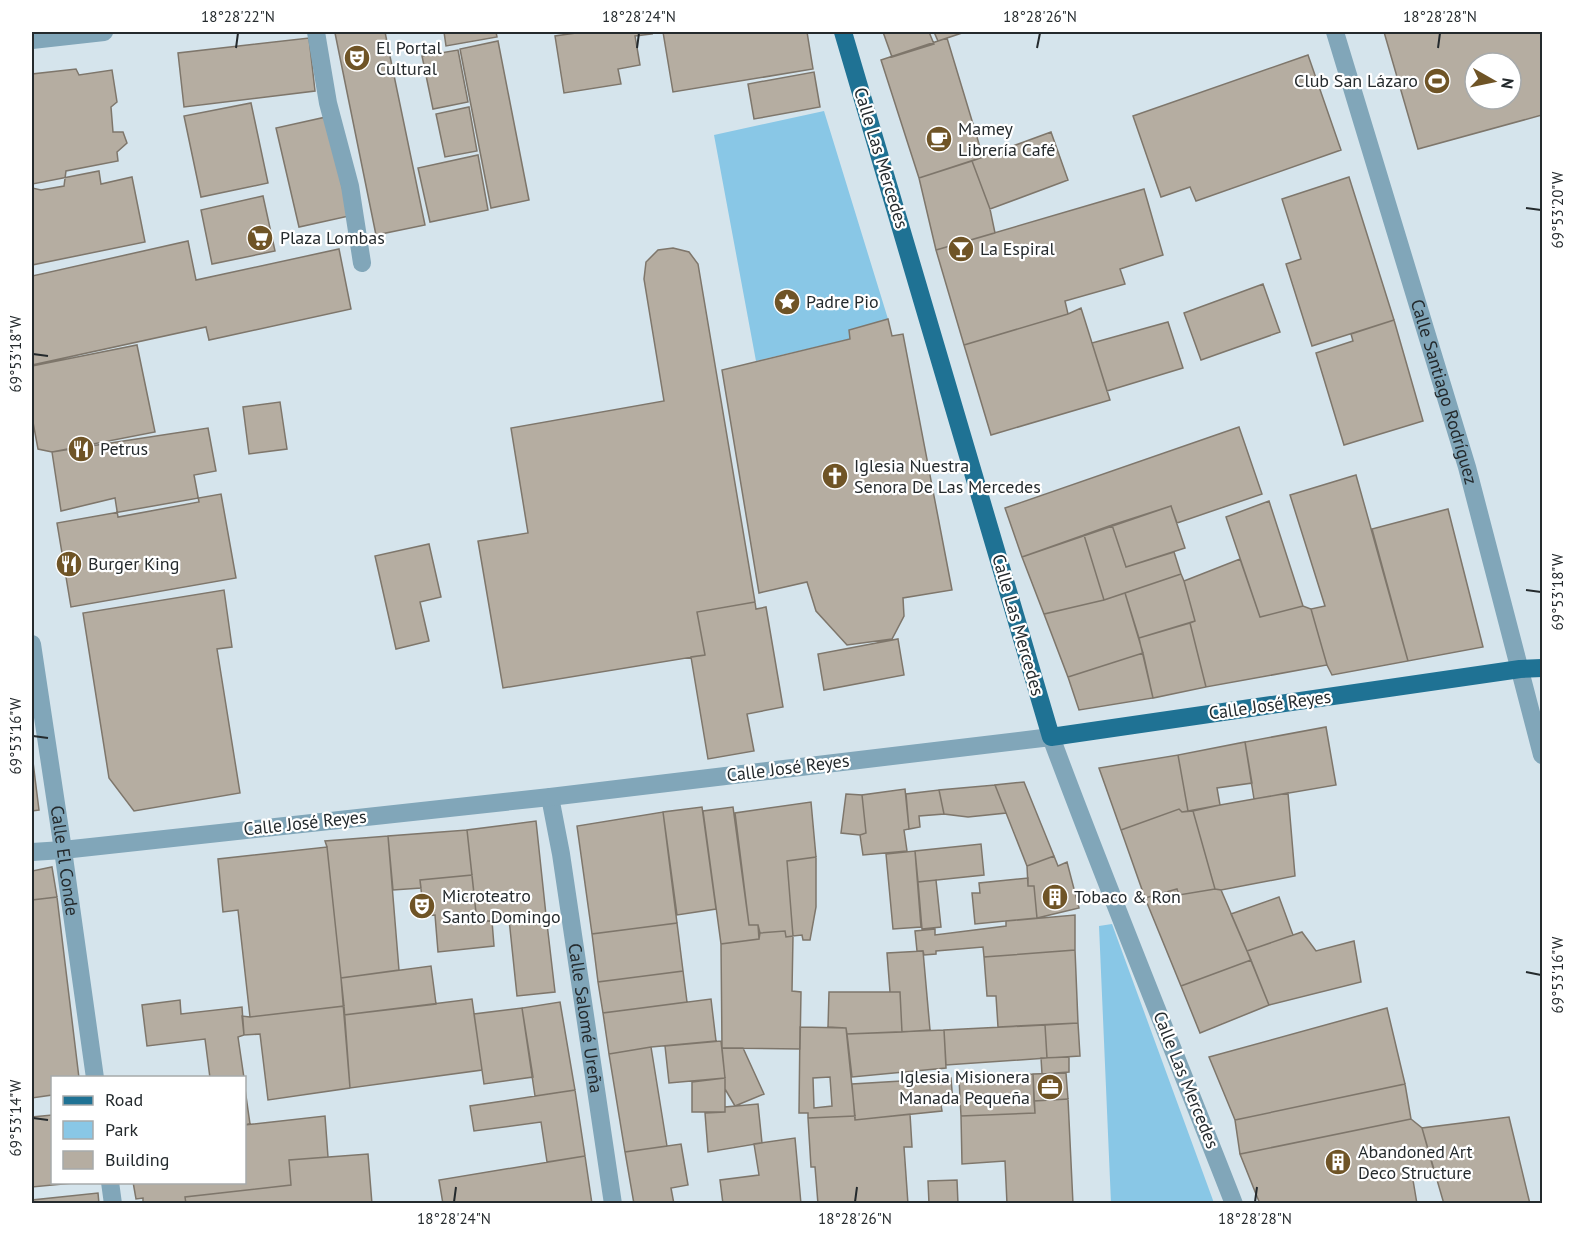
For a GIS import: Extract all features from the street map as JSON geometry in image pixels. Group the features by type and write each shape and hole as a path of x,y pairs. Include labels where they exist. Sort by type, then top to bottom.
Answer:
{"main road":[{"name":"Calle Las Mercedes","path":"843,32 1051,736"},
{"name":"Calle José Reyes","path":"1051,736 1520,669 1542,668"}],"street":[{"path":"32,40 104,32"},
{"path":"316,32 328,102 350,186 362,263"},
{"name":"Calle Santiago Rodríguez","path":"1335,32 1467,467 1542,755"},
{"name":"Calle El Conde","path":"32,644 95,1076"},
{"name":"Calle José Reyes","path":"32,852 550,797 1051,736"},
{"name":"Calle Las Mercedes","path":"1051,736 1090,842 1234,1203"},
{"name":"Calle Salomé Ureña","path":"550,797 563,865 613,1203"},
{"path":"110,1184 113,1203"}],"green space":[{"path":"824,111 888,319 850,330 850,339 756,361 714,135"},
{"path":"1112,924 1214,1203 1111,1203 1099,926"}],"building":[{"path":"385,32 425,225 376,235 335,33"},
{"path":"444,32 496,32 497,37 446,46"},
{"path":"583,32 651,32 652,34 635,36 640,65 618,69 621,84 564,93 555,36"},
{"path":"663,32 807,32 813,69 673,92"},
{"path":"883,32 929,32 934,44 892,57"},
{"path":"934,32 965,32 938,41"},
{"name":"Club San Lázaro","path":"1384,32 1542,32 1542,115 1418,149"},
{"path":"309,38 315,91 184,107 178,53"},
{"path":"947,38 983,157 919,178 881,60"},
{"path":"498,41 529,200 491,208 460,49"},
{"path":"458,50 468,102 433,109 422,56"},
{"path":"1308,55 1341,150 1196,201 1190,187 1161,197 1133,116"},
{"path":"76,69 79,75 112,70 117,102 111,107 113,132 123,132 127,143 117,152 118,161 66,171 64,186 41,190 32,188 32,74"},
{"path":"814,72 820,107 754,119 748,84"},
{"path":"251,103 268,183 201,197 184,116"},
{"path":"469,107 477,151 445,157 436,114"},
{"path":"326,117 349,216 299,227 276,128"},
{"path":"1051,132 1068,180 990,209 972,161"},
{"path":"478,155 488,210 430,222 418,168"},
{"path":"972,161 990,209 995,233 936,250 919,178"},
{"path":"99,171 101,184 132,177 145,242 32,265 32,184"},
{"path":"1349,177 1394,320 1312,346 1286,264 1301,259 1282,199"},
{"path":"1144,189 1163,255 1120,269 1125,284 1065,301 1068,314 964,345 936,250"},
{"path":"263,196 275,251 212,264 201,210"},
{"path":"188,241 196,280 339,249 351,309 209,340 206,327 32,365 32,276"},
{"path":"673,248 689,252 698,264 755,602 697,612 705,655 503,688 478,541 528,533 511,428 664,401 644,279 646,262 658,250"},
{"path":"1263,284 1280,332 1201,360 1184,313"},
{"path":"1081,308 1110,400 991,435 964,345 1068,314"},
{"name":"Iglesia Nuestra Senora De Las Mercedes","path":"888,319 892,336 903,334 952,590 903,598 904,616 892,639 847,645 816,611 807,582 759,593 722,370 850,339 849,330"},
{"path":"1394,320 1423,421 1344,445 1316,353 1353,341 1351,334"},
{"path":"1168,322 1183,368 1107,391 1092,343"},
{"path":"137,345 155,432 52,452 38,449 32,417 32,366"},
{"path":"280,402 287,449 249,454 243,407"},
{"path":"1239,427 1262,494 1177,523 1171,506 1022,557 1005,508"},
{"path":"208,428 216,471 194,475 199,502 118,517 115,498 61,511 52,452"},
{"path":"1356,475 1408,661 1332,675 1311,609 1325,606 1290,495"},
{"path":"221,494 236,578 71,607 57,523"},
{"path":"1269,501 1303,606 1260,617 1226,517"},
{"path":"1171,506 1185,548 1126,567 1112,525"},
{"path":"1448,509 1483,647 1408,661 1372,529"},
{"path":"1112,525 1126,567 1174,552 1181,574 1104,600 1084,535"},
{"path":"1084,535 1104,600 1044,614 1022,557"},
{"path":"429,544 441,597 420,602 429,641 396,649 375,556"},
{"path":"1240,559 1260,617 1303,606 1311,609 1327,665 1206,687 1190,623 1195,621 1184,581"},
{"path":"1181,574 1195,621 1139,638 1125,593"},
{"path":"224,590 232,647 217,649 240,793 134,811 109,778 83,613"},
{"path":"1125,593 1143,653 1068,677 1044,614"},
{"path":"755,602 756,609 766,607 783,707 747,714 754,751 708,759 691,657 705,655 697,612"},
{"path":"1190,623 1206,687 1153,698 1139,638"},
{"path":"898,639 904,675 824,690 818,654"},
{"path":"1143,653 1153,698 1079,710 1068,677"},
{"path":"1326,727 1336,785 1254,799 1245,742"},
{"path":"1245,742 1252,783 1217,788 1220,805 1188,811 1178,755"},
{"path":"32,754 39,810 32,811"},
{"path":"1178,755 1188,811 1182,812 1179,809 1121,830 1099,768"},
{"path":"1024,782 1054,856 1027,866 995,785"},
{"path":"995,785 1006,813 968,817 944,814 939,790"},
{"path":"905,789 909,829 904,830 907,851 863,855 860,835 866,833 862,795"},
{"path":"939,790 944,814 919,816 920,827 909,829 906,794"},
{"path":"1288,793 1295,876 1221,890 1215,889 1193,811"},
{"path":"846,794 862,795 866,833 860,835 841,833"},
{"path":"811,802 816,857 787,861 793,936 786,937 785,931 760,933 758,925 749,925 735,813"},
{"path":"702,807 716,909 677,915 663,812"},
{"path":"733,807 749,925 758,925 759,939 721,944 703,811"},
{"path":"1179,809 1182,812 1193,811 1215,889 1179,895 1177,889 1145,898 1121,830"},
{"path":"663,812 677,923 592,934 577,826"},
{"path":"536,821 546,915 477,922 467,830"},
{"path":"467,830 472,875 420,880 421,888 393,890 388,836"},
{"path":"388,836 399,970 341,978 325,841"},
{"path":"981,844 984,875 918,882 915,851"},
{"path":"327,847 344,1006 250,1017 238,910 223,912 218,859"},
{"path":"915,851 921,927 893,929 886,854"},
{"name":"Tobaco & Ron","path":"1054,856 1058,866 1067,862 1079,908 1037,918 1034,886 1028,886 1027,866"},
{"path":"816,857 816,907 810,940 803,940 802,935 793,936 787,861"},
{"path":"52,867 57,897 32,900 32,871"},
{"path":"472,875 477,922 492,921 494,946 438,952 435,915 424,916 420,880"},
{"path":"1028,878 1028,886 1034,886 1037,918 975,924 972,893 980,893 979,883"},
{"path":"936,880 941,927 922,929 918,882"},
{"path":"1177,889 1179,895 1221,890 1251,960 1181,986 1145,898"},
{"path":"57,897 79,1076 51,1076 51,1095 32,1098 32,900"},
{"path":"1279,897 1293,935 1247,951 1231,914"},
{"path":"546,915 555,992 517,996 509,919"},
{"path":"1075,915 1075,950 984,957 983,947 936,951 936,954 924,955 923,951 917,951 915,931 935,929 935,935 1006,926 1006,921"},
{"path":"677,923 683,971 598,982 592,934"},
{"path":"785,931 786,937 793,936 792,991 801,992 800,1049 722,1048 721,944 759,939 760,933"},
{"path":"1302,932 1316,951 1354,941 1361,982 1269,1005 1247,951"},
{"path":"1075,950 1078,1023 998,1027 996,996 987,996 984,957"},
{"path":"923,951 930,1030 902,1032 900,992 890,992 887,953"},
{"path":"1251,960 1269,1005 1200,1033 1181,986"},
{"path":"431,966 436,1004 344,1015 341,978"},
{"path":"683,971 687,1002 603,1013 598,982"},
{"path":"829,992 900,992 902,1032 847,1034 846,1028 828,1027"},
{"path":"472,999 482,1070 350,1088 344,1015"},
{"path":"711,999 716,1041 651,1047 609,1054 603,1013"},
{"path":"180,1000 181,1014 242,1007 244,1035 238,1037 244,1076 210,1076 205,1039 147,1046 142,1005"},
{"path":"560,1002 575,1090 535,1096 522,1008"},
{"path":"344,1006 350,1088 268,1100 260,1034 244,1035 242,1016"},
{"path":"522,1008 533,1077 484,1084 474,1014"},
{"path":"1387,1008 1405,1084 1235,1120 1209,1057"},
{"path":"1078,1023 1080,1056 1047,1058 1045,1025"},
{"path":"1045,1025 1047,1058 946,1065 944,1030"},
{"path":"800,1027 846,1028 855,1116 808,1118 808,1113 799,1113"},
{"path":"944,1030 946,1068 852,1077 847,1034"},
{"path":"721,1041 725,1078 669,1083 665,1046"},
{"path":"651,1047 667,1146 625,1152 609,1054"},
{"path":"722,1048 743,1048 764,1094 735,1106 725,1089"},
{"path":"1069,1057 1069,1072 1042,1074 1041,1058"},
{"name":"Iglesia Misionera Manada Pequeña","path":"1066,1073 1068,1099 1034,1101 1033,1074"},
{"path":"1033,1074 1035,1113 961,1116 959,1078"},
{"path":"830,1077 832,1106 814,1108 813,1078"},
{"path":"725,1078 725,1112 692,1112 692,1082"},
{"path":"951,1078 953,1103 941,1105 942,1111 855,1120 852,1084"},
{"path":"1405,1084 1411,1119 1240,1154 1235,1120"},
{"path":"575,1090 585,1156 547,1162 541,1122 474,1131 470,1106"},
{"path":"246,1096 250,1124 246,1125"},
{"path":"1068,1099 1073,1204 1007,1204 1005,1161 962,1164 961,1116 1035,1113 1034,1101"},
{"path":"758,1104 762,1143 708,1152 705,1113 725,1112 725,1107"},
{"path":"910,1114 912,1147 904,1147 908,1204 818,1204 815,1167 811,1167 808,1118 855,1116 855,1120"},
{"path":"51,1115 51,1184 63,1184 32,1187 32,1117"},
{"path":"325,1116 328,1157 289,1160 291,1185 185,1197 186,1204 143,1204 143,1198 136,1199 133,1184 246,1184 246,1125"},
{"path":"1509,1117 1530,1204 1444,1204 1422,1128"},
{"name":"Abandoned Art Deco Structure","path":"1411,1119 1422,1128 1434,1171 1412,1174 1417,1204 1260,1204 1240,1154"},
{"path":"795,1138 801,1204 723,1204 720,1180 759,1175 754,1144"},
{"path":"681,1144 688,1185 671,1188 674,1204 634,1204 625,1152"},
{"path":"368,1154 372,1204 186,1204 185,1197 291,1185 289,1160"},
{"path":"585,1156 592,1204 443,1204 439,1180"},
{"path":"957,1180 958,1204 929,1204 928,1181"},
{"path":"98,1193 99,1204 32,1204 32,1200"}],"place":[{"name":"El Portal Cultural","path":"357,58"},
{"name":"Club San Lázaro","path":"1437,81"},
{"name":"Mamey Librería Café","path":"939,139"},
{"name":"Plaza Lombas","path":"260,238"},
{"name":"La Espiral","path":"961,249"},
{"name":"Padre Pio","path":"787,302"},
{"name":"Petrus","path":"81,449"},
{"name":"Iglesia Nuestra Senora De Las Mercedes","path":"835,476"},
{"name":"Burger King","path":"69,564"},
{"name":"Tobaco & Ron","path":"1055,897"},
{"name":"Microteatro Santo Domingo","path":"422,906"},
{"name":"Iglesia Misionera Manada Pequeña","path":"1050,1087"},
{"name":"Abandoned Art Deco Structure","path":"1338,1162"}]}
